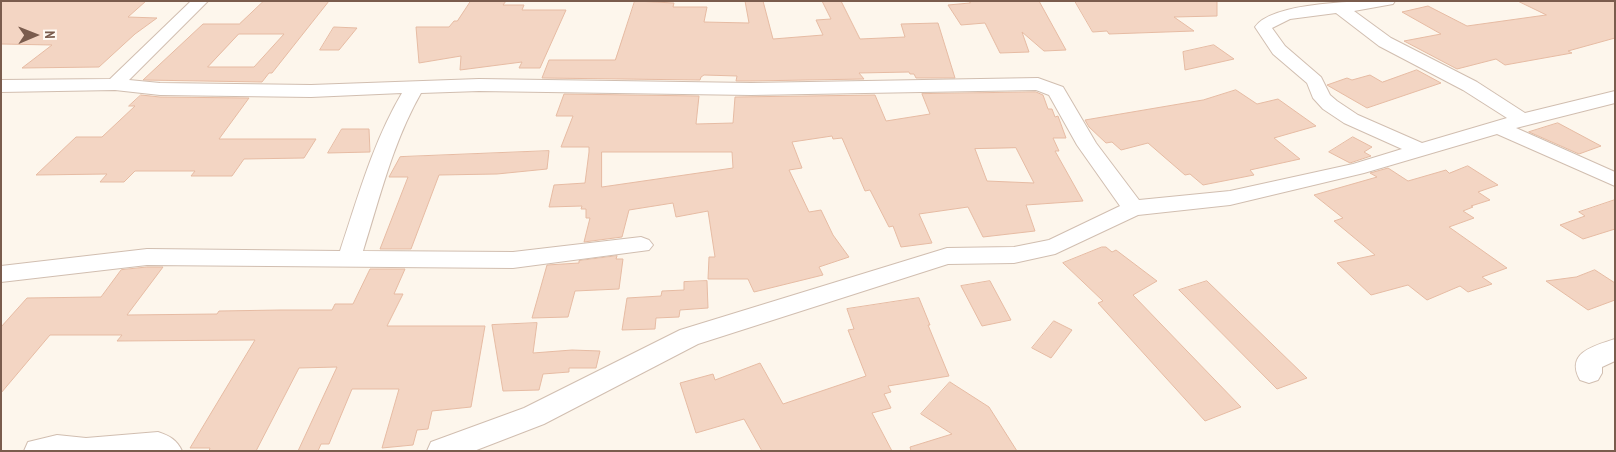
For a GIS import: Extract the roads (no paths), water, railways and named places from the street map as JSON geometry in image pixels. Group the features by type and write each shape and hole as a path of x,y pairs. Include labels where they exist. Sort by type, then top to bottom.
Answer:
{"street":[{"path":"115,84 200,1"},
{"path":"1387,1 1286,15 1271,19 1266,22 1264,27 1279,50 1315,81 1322,98 1330,105 1351,119 1421,150"},
{"path":"1343,8 1345,14 1385,42 1470,86 1511,124 1615,180"},
{"path":"1,86 115,84 160,89 311,91 479,85 751,89 1038,84 1056,91 1087,145 1133,208"},
{"path":"349,259 386,144 396,120 415,87"},
{"path":"441,451 534,416 689,337 947,256 1014,255 1055,246 1133,208 1230,198 1357,169 1511,124 1615,97"},
{"path":"1,274 147,257 513,260 641,245"},
{"path":"1589,373 1588,362 1615,349"},
{"path":"38,451 57,447 86,450 158,444 168,451"}]}
